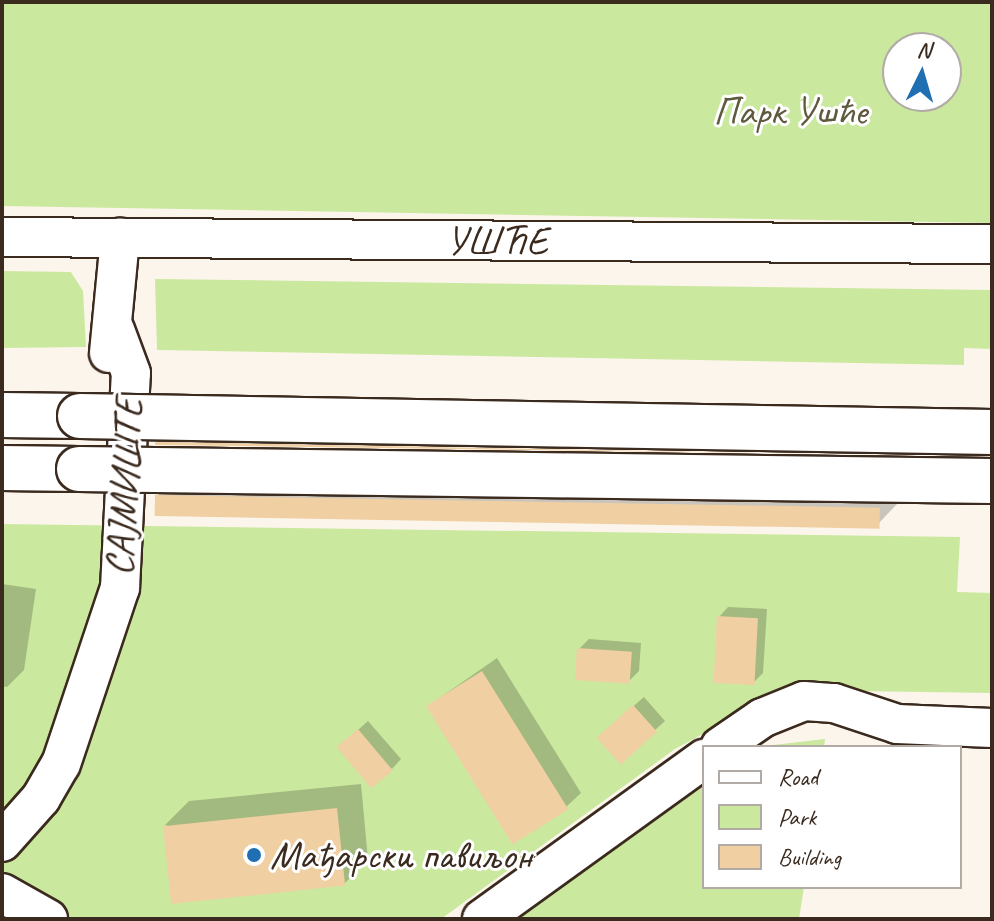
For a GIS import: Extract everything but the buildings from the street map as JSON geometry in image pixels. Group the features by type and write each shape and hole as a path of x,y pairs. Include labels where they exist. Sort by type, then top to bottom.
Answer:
{"main road":[{"path":"2,415 992,432"},
{"path":"2,468 992,481"}],"street":[{"name":"УШЋЕ","path":"2,237 992,244"},
{"name":"САЈМИШТЕ","path":"2,842 41,798 61,764 99,643 120,588 127,513 131,373 115,330 120,238"},
{"path":"723,745 762,718 804,701 834,703 897,724 992,728"},
{"path":"482,919 702,760"},
{"path":"2,893 48,919"}],"green space":[{"name":"Парк Ушће","path":"2,2 992,2 992,223 2,206"},
{"path":"2,271 71,272 83,291 86,347 2,348"},
{"path":"155,279 992,290 992,349 964,348 964,365 157,350"},
{"path":"2,524 960,537 957,592 992,593 992,693 784,690 675,749 441,919 73,919 2,880"},
{"path":"825,739 824,745 773,745"},
{"path":"702,774 702,889 804,889 799,919 501,919"}],"place":[{"name":"Мађарски павиљон","path":"254,855"}]}
